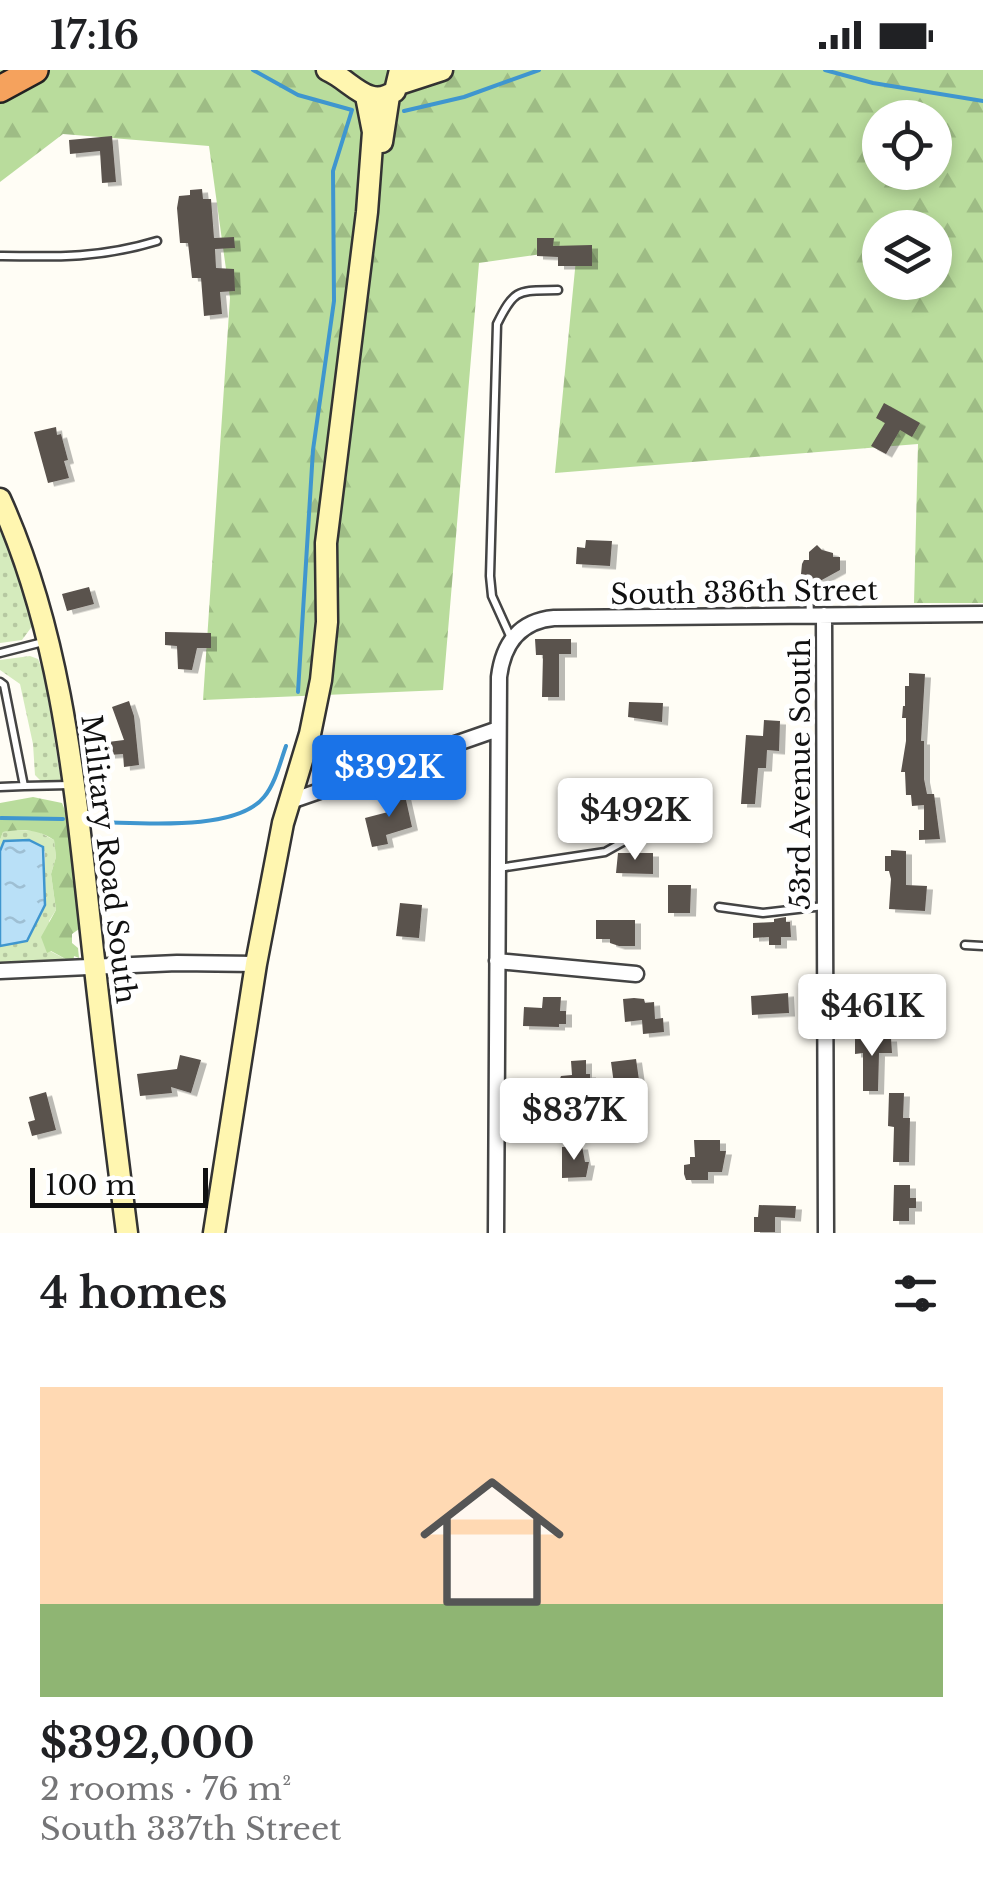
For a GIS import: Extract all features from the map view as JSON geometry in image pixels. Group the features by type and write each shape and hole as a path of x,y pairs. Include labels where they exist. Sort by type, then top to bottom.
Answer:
{"highway":[{"path":"0,89 36,70"}],"street":[{"path":"326,70 378,99 396,83 442,70"},
{"path":"367,212 396,83"},
{"path":"214,1233 256,964 288,802 303,762 321,680 327,622 326,543 367,212 373,132 359,85"},
{"name":"Military Road South","path":"0,499 49,640 74,785 127,1233"},
{"name":"South 336th Street","path":"511,638 540,620 554,618 983,614"},
{"name":"53rd Avenue South","path":"817,616 826,906 826,1233"},
{"path":"496,1233 498,729 500,665 511,638"},
{"path":"288,802 498,729"},
{"path":"498,961 636,974"},
{"path":"0,971 177,963 256,964"}],"lane":[{"path":"0,256 66,258 121,253 157,241"},
{"path":"511,638 492,596 490,576 496,324 513,294 558,290"},
{"path":"801,581 817,616"},
{"path":"0,653 49,640"},
{"path":"0,682 4,685 24,786"},
{"path":"0,787 74,785"},
{"path":"498,868 605,852 630,838"},
{"path":"720,907 763,912 826,906"},
{"path":"965,945 983,946"}],"green space":[{"path":"0,70 983,70 983,603 914,603 918,444 555,473 577,249 479,263 443,690 203,700 230,298 209,146 63,134 0,182"},
{"path":"0,522 33,625 22,640 0,643"},
{"path":"30,656 38,659 44,674 61,780 42,782 35,775 33,744 20,684 0,670 0,660"},
{"path":"33,797 62,803 71,831 81,900 79,929 72,934 79,958 74,956 73,963 51,951 47,953 41,937 56,910 51,874 56,857 54,840 23,830 3,832 0,840 0,803"},
{"path":"37,831 54,840 56,857 51,874 56,910 49,921 50,951 73,963 0,964 0,946 27,941 45,905 45,851 0,878 0,840 3,832"}],"water":[{"path":"29,840 43,847 45,905 27,941 0,946 0,851 4,841"}],"building":[{"path":"112,136 116,182 102,183 100,151 70,154 69,140"},
{"path":"202,189 203,199 211,199 214,238 234,237 235,248 215,249 216,268 234,269 235,291 220,292 222,314 204,316 201,278 192,278 188,243 180,243 177,208 179,196"},
{"path":"537,238 554,238 553,246 592,245 592,266 558,266 558,257 537,256"},
{"path":"884,403 920,423 912,437 900,430 886,454 871,446 885,423 876,418"},
{"path":"56,427 68,460 64,461 69,478 48,483 34,432"},
{"path":"586,540 612,541 610,566 576,564 577,547 585,548"},
{"path":"817,545 833,553 833,557 840,557 840,570 820,581 801,574 804,560 809,560 809,552"},
{"path":"89,587 94,604 67,611 62,594"},
{"path":"165,632 211,633 211,648 197,648 192,670 178,669 177,646 165,645"},
{"path":"535,639 571,639 571,654 559,654 559,697 542,697 543,655 536,655"},
{"path":"909,673 925,674 921,741 924,779 927,794 934,794 940,839 919,840 919,830 924,830 924,805 912,806 911,795 906,795 905,772 901,772 906,741 906,718 902,718"},
{"path":"129,701 139,765 124,767 123,754 109,755 108,742 124,740 112,707"},
{"path":"629,702 663,703 662,722 628,717"},
{"path":"764,720 780,721 779,751 767,750 766,768 758,768 755,804 741,804 746,735 763,736"},
{"path":"623,786 624,801 584,803 584,788"},
{"path":"404,791 412,827 386,835 388,844 372,847 365,818 388,812 384,796"},
{"path":"891,850 906,851 906,885 927,886 925,911 889,909 891,879 889,871 885,871 885,856 891,856"},
{"path":"618,853 653,853 653,874 616,873"},
{"path":"668,885 691,885 690,913 668,913"},
{"path":"400,903 422,905 419,938 396,936"},
{"path":"786,917 791,937 781,937 781,945 769,945 769,937 753,938 753,923"},
{"path":"596,920 635,920 635,946 596,939"},
{"path":"788,993 789,1013 752,1015 751,996"},
{"path":"543,997 561,997 560,1011 566,1011 566,1024 523,1026 524,1007 542,1008"},
{"path":"623,999 654,1002 655,1019 663,1018 664,1032 643,1034 642,1020 625,1022"},
{"path":"855,1038 891,1038 892,1053 879,1053 878,1091 863,1091 863,1053 855,1054"},
{"path":"180,1055 201,1060 191,1093 171,1087 172,1093 140,1096 137,1074 177,1069"},
{"path":"636,1059 639,1080 614,1084 611,1062"},
{"path":"586,1060 591,1110 572,1111 571,1091 562,1091 558,1084 561,1076 572,1075 571,1061"},
{"path":"46,1092 56,1130 32,1136 28,1122 35,1120 29,1097"},
{"path":"889,1093 904,1093 903,1118 910,1118 909,1162 893,1162 894,1127 888,1126"},
{"path":"694,1140 720,1140 720,1151 726,1151 722,1172 708,1172 708,1180 686,1180 684,1165 695,1157"},
{"path":"582,1146 585,1162 589,1162 586,1177 562,1178 562,1147"},
{"path":"894,1185 910,1185 910,1198 916,1198 916,1208 909,1208 909,1221 893,1221"},
{"path":"759,1205 796,1206 795,1218 775,1217 775,1232 754,1232"}],"waterway":[{"path":"253,70 298,95 352,110 333,171 334,301 313,450 298,692"},
{"path":"404,111 464,97 539,70"},
{"path":"825,70 873,83 983,101"},
{"path":"94,822 184,823 231,816 264,797 286,746"},
{"path":"1,818 63,819"}]}
